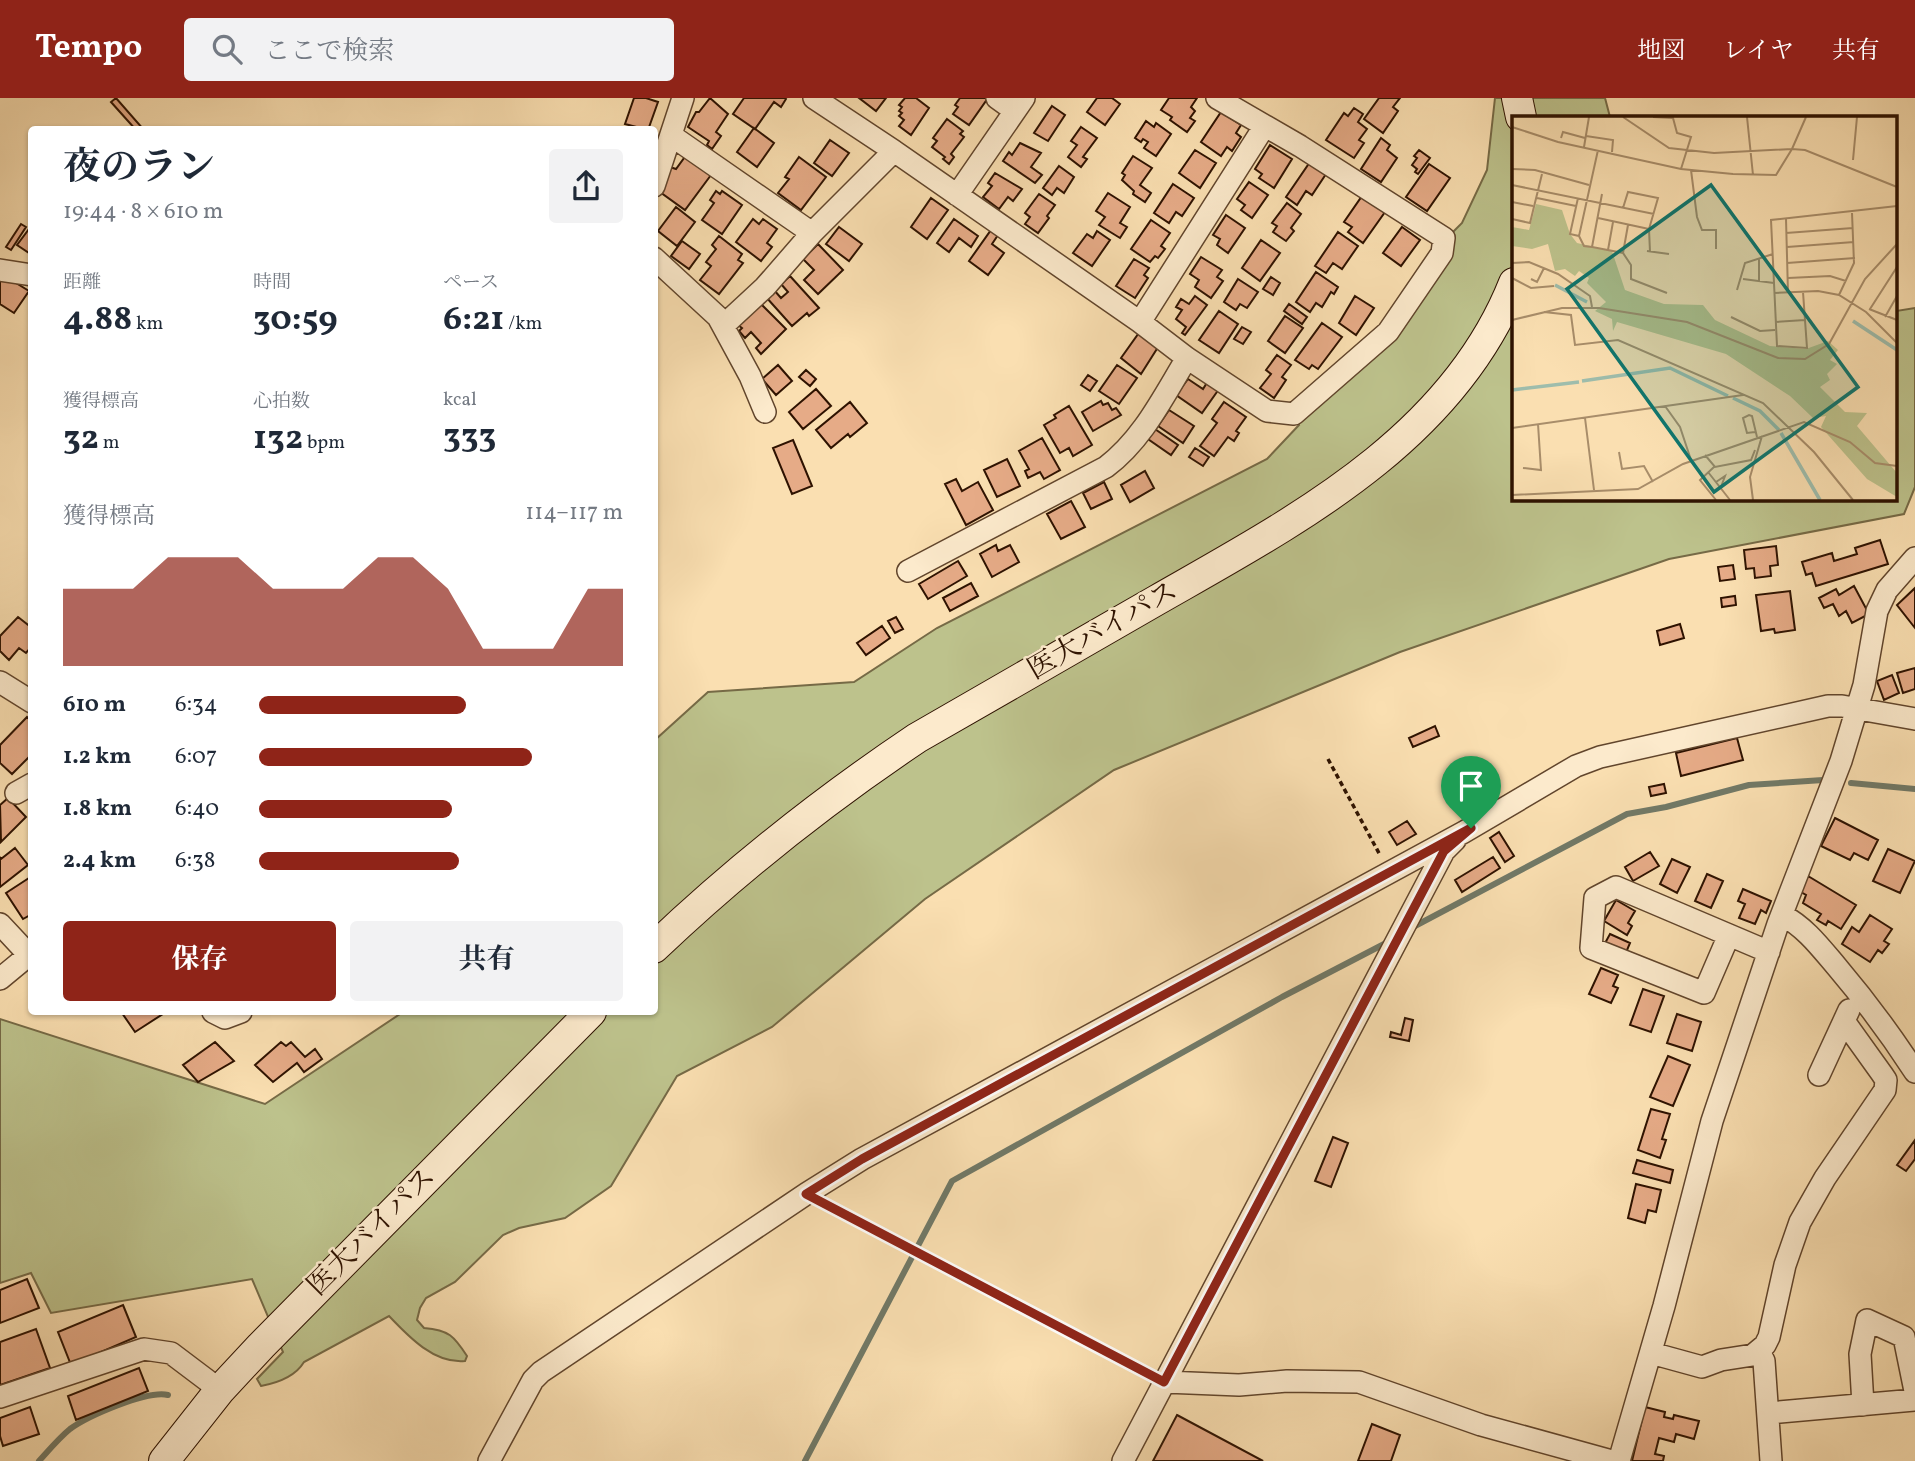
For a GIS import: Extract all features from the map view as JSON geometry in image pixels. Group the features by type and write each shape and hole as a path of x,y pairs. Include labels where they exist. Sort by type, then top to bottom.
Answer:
{"main road":[{"path":"1517,98 1521,116"},
{"name":"医大バイパス","path":"658,944 742,868 792,828 917,738 1254,543 1376,463 1430,413 1454,384 1495,324 1512,286"},
{"name":"医大バイパス","path":"164,1461 220,1390 304,1301 588,1015"}],"street":[{"path":"658,175 683,98"},
{"path":"814,98 1267,411 1294,414 1388,332 1442,253 1444,238 1300,146 1217,98"},
{"path":"957,195 1020,105 997,98"},
{"path":"1140,322 1264,127"},
{"path":"672,136 812,233"},
{"path":"723,325 765,287 812,233 894,151"},
{"path":"658,262 718,317 750,376 765,412"},
{"path":"0,270 28,274"},
{"path":"908,571 1106,467 1137,439 1187,358"},
{"path":"1619,1461 1651,1353 1712,1121 1782,915 1841,761 1864,685 1877,611 1887,590 1915,558"},
{"path":"0,682 28,700"},
{"path":"489,1461 533,1380 541,1372 806,1194 871,1154 1471,828 1576,766 1600,757 1828,706 1915,719"},
{"path":"1123,1461 1444,851 1471,828"},
{"path":"1729,935 1704,993 1591,948 1595,898 1616,887 1729,935 1769,952"},
{"path":"1782,915 1810,935 1858,992 1915,1072"},
{"path":"0,924 28,953"},
{"path":"0,979 28,957"},
{"path":"1819,1074 1858,992"},
{"path":"1651,1353 1702,1367 1759,1351 1769,1336 1786,1265 1800,1222 1885,1090 1886,1080 1844,1021"},
{"path":"1863,1405 1860,1354 1867,1320 1904,1336 1915,1391"},
{"path":"0,1397 144,1349 171,1353 220,1390"},
{"path":"1759,1351 1764,1361 1771,1461"},
{"path":"1164,1382 1239,1385 1287,1381 1359,1382 1481,1425 1612,1461"},
{"path":"1768,1413 1915,1400"}],"path":[{"path":"1328,758 1390,872"},
{"path":"806,1194 1164,1382"}],"green space":[{"path":"1495,98 1605,98 1610,116 1512,116 1512,500 1898,500 1898,311 1915,308 1915,487 1904,514 1669,559 1400,652 1114,770 925,899 772,1027 677,1076 611,1186 565,1218 519,1228 503,1235 455,1282 426,1298 417,1320 424,1328 445,1332 454,1339 467,1356 465,1361 454,1361 432,1353 413,1340 389,1316 304,1362 296,1372 261,1386 257,1379 283,1352 252,1279 51,1313 31,1273 0,1283 0,1019 265,1104 398,1015 658,1015 658,737 708,692 854,682 937,628 1267,459 1299,425 1294,414 1345,374 1447,238 1462,223 1487,170"}],"building":[{"path":"116,98 140,126 132,126 111,102"},
{"path":"634,98 658,102 649,126 625,124"},
{"path":"710,98 728,114 716,132 721,136 712,149 707,145 709,141 688,127 696,112 699,112"},
{"path":"744,98 786,99 781,107 774,102 755,129 733,114"},
{"path":"859,98 886,98 876,111"},
{"path":"905,98 916,98 929,108 911,135 899,126 904,120 899,116 902,107 899,105"},
{"path":"960,98 988,98 969,125 953,114"},
{"path":"1097,98 1112,98 1120,104 1105,125 1087,112"},
{"path":"1169,98 1197,98 1191,107 1195,111 1190,118 1195,121 1187,132 1161,110"},
{"path":"1379,98 1400,98 1393,107 1398,111 1383,133 1364,119"},
{"path":"1052,106 1065,115 1048,141 1034,133"},
{"path":"1354,108 1363,114 1358,122 1367,129 1359,140 1364,143 1354,158 1326,140 1344,113 1348,116"},
{"path":"1221,112 1241,125 1236,133 1241,137 1232,151 1227,147 1221,156 1201,142"},
{"path":"947,119 963,131 960,134 964,137 951,154 954,157 949,164 943,159 945,157 932,147 937,141 933,138"},
{"path":"1146,121 1154,127 1156,123 1171,134 1156,156 1144,148 1148,142 1135,138"},
{"path":"1081,127 1097,138 1083,157 1087,159 1081,167 1068,157 1077,145 1071,141"},
{"path":"754,128 774,143 757,167 737,152"},
{"path":"1381,138 1390,145 1387,150 1397,158 1381,182 1361,169"},
{"path":"830,140 849,153 832,176 814,163"},
{"path":"1020,143 1041,153 1031,167 1042,175 1035,183 1003,161 1009,152 1012,155"},
{"path":"1270,145 1292,159 1274,188 1259,178 1262,174 1255,169"},
{"path":"1195,150 1216,163 1200,188 1179,173"},
{"path":"1419,150 1430,158 1418,174 1412,165"},
{"path":"687,154 711,175 685,210 660,192 667,166 676,169"},
{"path":"1133,156 1152,168 1140,185 1151,193 1145,202 1133,194 1134,191 1122,180 1125,175 1122,173"},
{"path":"799,157 826,177 801,210 778,193 789,179 785,177"},
{"path":"1310,162 1326,174 1312,195 1306,191 1297,205 1286,197"},
{"path":"1429,164 1450,178 1427,211 1406,197"},
{"path":"1059,166 1074,177 1064,193 1057,188 1052,195 1043,188"},
{"path":"995,173 1022,189 1013,201 1008,197 999,209 983,197 992,186 988,183"},
{"path":"1249,182 1268,195 1252,218 1241,210 1245,205 1237,199"},
{"path":"1173,184 1194,198 1182,216 1176,212 1169,223 1154,213"},
{"path":"716,191 720,194 722,191 742,205 722,234 702,220 714,203 710,200"},
{"path":"1108,193 1130,207 1120,223 1127,227 1120,238 1099,225 1105,217 1096,211"},
{"path":"1039,194 1055,205 1038,233 1025,224 1030,217 1025,213"},
{"path":"1362,196 1385,212 1363,243 1348,232 1352,227 1344,222"},
{"path":"931,198 948,210 927,239 911,227"},
{"path":"1287,203 1301,214 1291,228 1294,231 1286,241 1273,232 1277,226 1272,223"},
{"path":"676,207 695,222 677,246 658,231"},
{"path":"1226,215 1245,228 1228,253 1217,245 1220,239 1213,235"},
{"path":"753,219 759,224 763,219 777,229 767,243 772,247 761,261 736,242"},
{"path":"954,219 978,236 971,247 959,238 949,252 937,243"},
{"path":"1151,220 1170,233 1161,246 1165,249 1158,258 1155,256 1150,262 1131,249"},
{"path":"21,224 26,227 11,250 6,247"},
{"path":"839,227 862,244 849,261 826,244"},
{"path":"1402,227 1420,240 1401,266 1383,253"},
{"path":"28,230 28,252 17,245"},
{"path":"991,230 998,235 992,244 1004,253 988,275 969,261"},
{"path":"1097,231 1110,240 1092,266 1073,253 1087,234 1093,238"},
{"path":"1338,232 1358,246 1342,269 1333,263 1326,273 1315,266"},
{"path":"719,236 742,254 738,260 743,263 719,294 700,280 711,266 706,262 716,249 712,245"},
{"path":"1261,240 1280,253 1260,281 1242,268"},
{"path":"682,241 700,254 689,269 671,256"},
{"path":"818,244 843,270 818,294 804,280 814,270 803,259"},
{"path":"1201,257 1222,270 1217,277 1223,281 1211,298 1195,287 1199,280 1190,274"},
{"path":"1134,259 1149,268 1144,275 1148,278 1135,298 1116,286"},
{"path":"1316,272 1338,287 1334,294 1331,292 1322,307 1316,303 1310,312 1296,302"},
{"path":"0,273 28,290 14,313 0,304"},
{"path":"790,276 819,308 809,316 807,313 792,326 766,297 774,290 781,298 788,292 781,284"},
{"path":"1271,277 1280,283 1273,295 1263,289"},
{"path":"1238,279 1258,292 1247,308 1240,304 1236,310 1224,302"},
{"path":"1195,296 1207,305 1185,335 1182,333 1186,327 1176,319 1182,310 1176,307 1181,299 1189,304"},
{"path":"1355,296 1374,308 1356,335 1339,323"},
{"path":"760,303 786,329 761,354 756,348 761,343 751,332 745,338 738,325"},
{"path":"1289,304 1307,317 1302,324 1284,311"},
{"path":"1219,311 1238,324 1219,353 1199,340"},
{"path":"1285,316 1303,328 1285,353 1268,341"},
{"path":"1322,323 1342,337 1318,369 1312,365 1309,369 1295,360"},
{"path":"1242,327 1251,332 1243,344 1234,339"},
{"path":"1141,330 1160,344 1141,374 1121,358"},
{"path":"1277,355 1291,365 1282,377 1286,380 1274,398 1260,388 1271,374 1266,370"},
{"path":"778,365 792,381 776,395 762,379"},
{"path":"1117,365 1137,378 1119,404 1099,391"},
{"path":"806,370 816,379 810,386 799,377"},
{"path":"1088,375 1097,381 1090,391 1081,385"},
{"path":"1188,379 1203,389 1208,381 1219,389 1202,413 1176,395"},
{"path":"816,389 831,406 803,429 789,412"},
{"path":"1101,401 1103,405 1108,403 1112,410 1116,408 1121,415 1093,431 1082,412"},
{"path":"850,402 867,423 831,448 816,430"},
{"path":"1224,402 1246,417 1236,431 1239,433 1234,441 1228,437 1214,456 1200,446 1217,423 1212,419"},
{"path":"1069,406 1092,445 1073,456 1069,448 1060,453 1044,425"},
{"path":"1169,410 1194,426 1183,443 1158,426"},
{"path":"1152,427 1178,445 1171,455 1145,437"},
{"path":"1042,438 1060,470 1044,479 1040,472 1028,478 1025,471 1029,469 1019,451"},
{"path":"793,440 812,486 792,494 773,448"},
{"path":"1195,448 1209,457 1203,466 1189,457"},
{"path":"1007,459 1020,486 997,497 984,470"},
{"path":"1145,471 1154,488 1130,502 1121,485"},
{"path":"956,479 962,491 978,482 993,510 966,525 945,484"},
{"path":"1104,482 1112,499 1091,509 1083,493"},
{"path":"1071,501 1085,527 1061,539 1047,514"},
{"path":"1880,540 1888,564 1816,586 1812,573 1806,575 1802,562 1832,553 1834,561 1857,554 1855,548"},
{"path":"996,545 998,551 1010,545 1019,562 992,577 980,554"},
{"path":"1776,546 1778,565 1770,566 1771,576 1755,578 1754,568 1746,569 1744,550"},
{"path":"958,561 967,576 928,599 919,584"},
{"path":"1733,565 1735,579 1720,581 1718,567"},
{"path":"971,583 978,596 950,611 943,598"},
{"path":"1854,586 1869,614 1852,623 1846,611 1839,616 1833,604 1824,608 1819,598 1836,589 1839,595"},
{"path":"1915,588 1915,628 1897,605"},
{"path":"1790,591 1795,630 1775,633 1774,629 1761,631 1756,595"},
{"path":"1735,596 1736,605 1722,607 1721,598"},
{"path":"18,617 28,625 28,651 26,653 19,648 9,660 0,651 0,636"},
{"path":"896,617 903,629 895,633 888,621"},
{"path":"1680,624 1684,638 1660,645 1657,631"},
{"path":"882,626 890,638 866,655 857,643"},
{"path":"1915,668 1915,689 1903,693 1897,673"},
{"path":"1892,675 1899,693 1884,700 1877,681"},
{"path":"28,718 28,758 12,774 0,763 0,745"},
{"path":"1435,726 1439,736 1413,747 1409,738"},
{"path":"1737,738 1743,760 1681,776 1676,753"},
{"path":"1664,784 1666,793 1651,796 1649,787"},
{"path":"8,798 26,817 1,842 0,805"},
{"path":"1835,818 1878,840 1868,860 1854,853 1850,860 1821,846"},
{"path":"1407,821 1416,834 1397,845 1389,832"},
{"path":"1499,832 1514,856 1505,862 1490,838"},
{"path":"15,848 28,865 0,887 0,857 1,859"},
{"path":"1888,849 1915,861 1900,893 1873,881"},
{"path":"1650,852 1659,866 1633,881 1625,867"},
{"path":"1493,857 1500,868 1462,892 1455,880"},
{"path":"1672,859 1690,867 1677,893 1660,884"},
{"path":"1707,874 1723,881 1711,908 1695,901"},
{"path":"1808,876 1856,905 1841,929 1828,921 1826,925 1817,920 1821,914 1803,903 1806,895 1799,891"},
{"path":"28,879 28,916 23,919 6,893"},
{"path":"1743,889 1771,901 1766,913 1761,910 1755,924 1739,918 1745,904 1738,901"},
{"path":"1616,900 1635,911 1628,923 1632,926 1627,935 1604,921"},
{"path":"1870,915 1892,929 1884,941 1889,944 1882,953 1878,950 1870,962 1842,944 1852,927 1859,932"},
{"path":"1610,934 1630,943 1625,955 1604,945"},
{"path":"1601,968 1618,975 1613,986 1618,988 1611,1003 1589,994"},
{"path":"1643,989 1664,996 1651,1032 1630,1025"},
{"path":"1677,1014 1701,1022 1692,1051 1667,1043"},
{"path":"123,1015 161,1015 135,1032"},
{"path":"1405,1018 1413,1020 1409,1041 1390,1037 1391,1032 1401,1035"},
{"path":"215,1042 234,1061 198,1082 183,1065"},
{"path":"281,1042 286,1046 291,1042 305,1057 315,1049 322,1059 304,1072 297,1063 273,1082 255,1065"},
{"path":"1668,1056 1690,1065 1673,1106 1650,1097"},
{"path":"1651,1109 1670,1114 1662,1139 1666,1140 1660,1158 1638,1150"},
{"path":"1333,1137 1348,1143 1331,1187 1315,1181"},
{"path":"1915,1140 1915,1159 1906,1171 1897,1165"},
{"path":"1637,1160 1673,1170 1670,1183 1633,1173"},
{"path":"1636,1184 1661,1190 1656,1212 1648,1210 1645,1223 1628,1218"},
{"path":"27,1279 39,1308 0,1323 0,1290"},
{"path":"123,1305 136,1337 71,1365 58,1332"},
{"path":"36,1329 50,1368 0,1385 0,1342"},
{"path":"139,1368 148,1391 76,1420 68,1396"},
{"path":"30,1407 39,1434 3,1446 0,1418"},
{"path":"1645,1407 1665,1412 1664,1417 1673,1419 1674,1415 1699,1421 1694,1439 1676,1434 1674,1442 1659,1438 1655,1454 1664,1456 1663,1461 1632,1461"},
{"path":"1177,1415 1263,1461 1153,1461"},
{"path":"1372,1424 1400,1435 1391,1461 1358,1461"}],"waterway":[{"path":"1415,926 1627,814 1666,807 1749,785 1823,780"},
{"path":"1851,783 1915,789"},
{"path":"805,1461 952,1181 1282,997 1386,943"},
{"path":"39,1461 70,1429 90,1417 146,1396 168,1395"}],"route":[{"path":"1471,828 1444,851 1164,1382 806,1194 862,1159 1471,828"}]}
